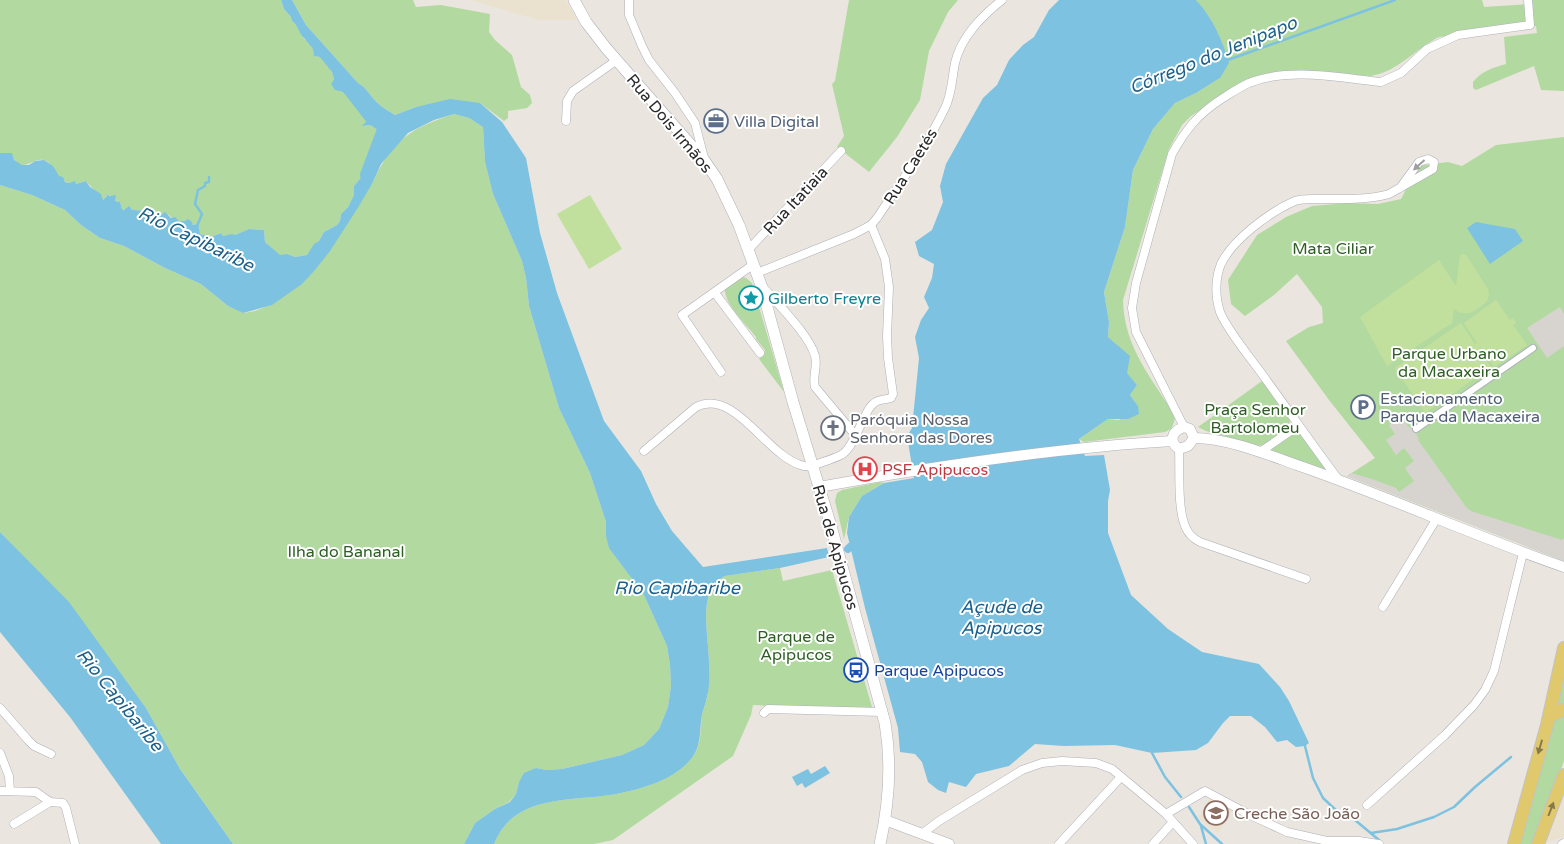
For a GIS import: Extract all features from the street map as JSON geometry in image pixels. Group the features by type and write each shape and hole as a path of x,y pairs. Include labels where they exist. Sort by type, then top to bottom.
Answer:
{"main road":[{"name":"Rua Dois Irmãos","path":"574,0 586,22 704,160 732,211 753,260"},
{"name":"Rua de Apipucos","path":"753,260 831,526 882,712 889,749 885,820 880,844"},
{"path":"1514,844 1548,717 1564,648"},
{"path":"1559,668 1564,685"},
{"path":"1548,717 1564,711"},
{"path":"1538,844 1564,775"}],"street":[{"path":"629,0 629,15 642,46 649,60 675,93 695,123 704,160"},
{"name":"Rua Caetés","path":"753,260 854,234 877,218 921,152 947,104 955,64 967,36 976,23 1002,0"},
{"path":"1184,427 1138,336 1132,308 1136,283 1172,154 1182,135 1210,107 1248,84 1264,78 1300,75 1382,82 1401,73 1426,49 1458,35 1530,25 1528,0"},
{"path":"566,122 567,101 573,91 617,60"},
{"name":"Rua Itatiaia","path":"753,260 841,151"},
{"path":"1338,479 1298,426 1220,312 1216,287 1222,263 1230,250 1268,217 1293,202 1302,199 1373,197 1389,194 1400,188 1433,169 1434,162 1428,159 1422,160 1400,188"},
{"path":"644,451 696,407 711,403 729,408 785,458 804,466 812,466 842,455 856,436 870,406 876,401 891,398 893,394 887,344 889,287 885,259 871,224"},
{"path":"721,372 682,315 715,293 753,260"},
{"path":"761,285 796,326 810,346 816,359 815,387 856,436"},
{"path":"715,293 760,352"},
{"path":"1416,429 1533,348"},
{"path":"1260,452 1298,426"},
{"path":"1172,441 1178,429 1184,427 1190,429 1194,438"},
{"path":"1194,438 1206,438 1260,452 1338,479 1523,553 1564,567"},
{"path":"1179,449 1188,446 1194,438"},
{"path":"819,487 907,471 1103,445 1172,441"},
{"path":"1172,441 1179,449 1181,505 1186,529 1193,538 1306,578"},
{"path":"1383,607 1437,518"},
{"path":"1367,805 1445,735 1474,705 1485,690 1494,671 1523,553"},
{"path":"0,708 34,746 51,754"},
{"path":"764,713 768,709 882,712"},
{"path":"0,753 9,776 10,791"},
{"path":"923,833 938,821 1022,770 1062,761 1096,763 1112,769 1166,814 1193,844"},
{"path":"1059,844 1121,776"},
{"path":"0,791 38,793 50,802 63,803 75,844"},
{"path":"1166,814 1205,791 1287,832 1327,841 1379,844"},
{"path":"14,824 50,802"},
{"path":"885,820 949,844"},
{"path":"1153,844 1173,822"}],"shaded area":[{"path":"470,0 566,0 577,20 539,20"},
{"path":"1560,307 1564,314 1564,346 1547,358 1527,328"},
{"path":"1398,419 1403,419 1411,428 1414,426 1418,433 1416,434 1418,440 1466,507 1471,511 1562,540 1564,538 1564,561 1347,476 1351,473 1372,479 1396,488 1399,492 1414,481 1405,468 1414,461 1404,448 1396,455 1386,440 1395,434 1389,425"},
{"path":"1564,784 1564,837 1543,843"},
{"name":"Creche São João","path":"1212,796 1234,807 1218,833 1198,818"}],"green space":[{"path":"0,0 281,0 284,9 292,21 300,28 304,39 310,43 317,57 320,56 329,67 334,79 332,82 339,91 350,93 353,97 358,97 362,100 368,121 365,126 371,125 377,130 375,134 378,143 376,158 369,160 368,170 354,186 354,195 348,207 341,214 340,221 337,225 324,232 307,255 295,257 287,254 280,256 265,242 264,230 249,229 235,235 223,236 221,233 211,237 200,234 197,224 177,220 169,215 132,210 130,208 122,209 120,202 115,201 111,196 106,194 107,196 103,200 86,181 76,184 74,182 69,183 59,177 46,161 39,160 23,165 14,160 10,153 0,153"},
{"path":"292,0 413,0 416,7 441,5 490,14 489,32 512,55 521,87 530,95 532,103 527,108 508,111 508,118 504,121 480,103 416,107 395,115 374,100 306,25"},
{"path":"849,0 958,0 948,12 929,51 920,100 897,137 869,172 837,147 844,136 832,84 835,81"},
{"path":"1196,0 1482,0 1484,7 1528,4 1528,0 1564,0 1564,91 1541,90 1534,66 1476,90 1473,88 1473,82 1480,75 1506,64 1504,37 1537,33 1536,26 1439,37 1398,65 1380,74 1370,76 1291,71 1266,74 1236,87 1191,116 1182,125 1169,149 1123,300 1128,333 1134,348 1175,416 1173,424 1165,432 1084,442 1079,439 1108,419 1119,420 1138,406 1130,395 1137,385 1127,374 1117,345 1108,337 1109,322 1104,292 1125,227 1133,170 1153,129 1175,103 1220,78 1222,43 1208,15"},
{"name":"Ilha do Bananal","path":"454,114 469,118 483,127 485,162 493,194 522,261 529,306 559,408 590,473 606,522 606,536 616,557 644,595 667,646 671,686 668,707 659,729 644,745 622,755 562,769 547,770 536,768 519,782 516,794 509,802 475,823 464,844 233,844 180,769 146,708 69,603 0,532 0,185 32,195 65,210 81,225 100,238 124,246 165,268 201,284 228,306 244,313 273,304 373,182 388,156 404,138 426,125"},
{"name":"Parque Urbano da Macaxeira","path":"1564,137 1564,561 1347,476 1375,458 1286,341 1309,327 1323,323 1322,307 1297,274 1274,295 1245,316 1231,304 1228,280 1257,235 1286,217 1312,206 1348,203 1378,204 1401,199 1418,166 1448,162 1462,166 1496,145"},
{"path":"590,195 622,249 589,269 557,214"},
{"path":"1462,254 1466,255 1488,289 1487,301 1479,308 1467,313 1458,312 1454,309 1452,323 1387,366 1360,317 1439,260 1456,286 1460,256"},
{"path":"739,276 746,278 752,283 784,392 759,359 765,350 728,301 725,289"},
{"path":"1496,300 1510,320 1513,318 1516,323 1513,325 1527,345 1494,367 1480,347 1479,349 1491,367 1425,413 1395,368 1461,323 1475,344 1477,343 1464,323"},
{"name":"Praça Senhor Bartolomeu","path":"1262,381 1289,418 1288,426 1277,437 1259,446 1198,427"},
{"name":"Praça Senhor Bartolomeu","path":"1299,429 1332,478 1263,452"},
{"path":"880,482 884,483 862,496 849,517 844,539 835,501 837,493 842,490"},
{"name":"Parque de Apipucos","path":"780,568 783,581 832,570 872,707 868,710 753,705 751,715 733,756 613,840 594,844 494,844 504,827 516,815 532,807 549,802 603,796 640,788 659,782 684,766 697,749 708,693 709,656 706,616 710,592 716,583 725,576"},
{"path":"1564,668 1564,761 1534,844 1518,844"}],"water":[{"name":"Rio Capibaribe","path":"281,0 292,0 306,25 374,100 395,115 416,107 450,99 480,103 502,122 526,158 540,233 557,293 604,421 641,471 656,504 672,531 703,567 827,548 829,557 780,568 725,576 716,583 710,592 706,616 709,656 708,693 702,715 697,749 684,766 659,782 640,788 603,796 548,802 532,807 516,815 504,827 494,844 464,844 475,823 495,809 510,802 516,794 524,773 536,768 547,770 562,769 622,755 644,745 659,729 668,707 671,686 667,646 644,595 609,548 606,536 606,522 590,473 559,408 529,306 522,261 493,194 485,162 483,127 469,118 454,114 434,120 408,133 381,164 359,206 330,251 315,270 302,284 272,305 243,313 228,306 201,284 165,268 124,246 100,238 81,225 65,210 32,195 0,185 0,153 12,153 14,160 22,165 29,165 35,161 44,160 53,166 65,182 75,181 76,184 86,181 90,187 101,194 103,200 107,196 106,194 110,196 116,195 115,201 120,202 124,210 129,206 132,210 153,211 161,215 165,212 171,218 175,217 179,221 188,219 193,225 198,224 200,234 211,237 221,233 223,236 235,235 249,229 264,230 265,242 280,255 287,254 295,257 307,255 324,232 337,225 340,221 341,214 348,207 354,195 354,186 369,168 368,158 371,160 376,158 375,150 378,148 377,136 375,134 377,130 371,125 362,126 368,120 362,100 353,95 335,90 331,84 334,79 332,72 320,57 314,56 312,48 284,9"},
{"name":"Açude de Apipucos","path":"1059,0 1196,0 1212,21 1227,55 1229,63 1220,78 1175,103 1153,129 1133,170 1125,227 1104,292 1109,322 1108,337 1130,356 1127,373 1137,385 1130,395 1138,406 1139,414 1128,419 1108,419 1079,439 1085,456 1104,455 1110,490 1108,533 1131,595 1168,629 1202,652 1259,664 1280,687 1289,701 1309,743 1305,746 1296,747 1287,740 1277,742 1265,727 1251,716 1230,716 1208,743 1196,750 1152,753 1115,745 1064,746 1035,744 1009,766 976,774 966,787 949,782 946,793 938,790 928,782 922,762 915,754 900,752 898,728 865,608 847,533 849,517 862,496 884,483 914,478 907,436 912,428 919,358 915,337 921,320 929,308 924,297 932,278 934,264 919,256 915,242 932,230 943,202 940,186 946,164 983,98 997,85 1009,60 1023,45 1034,37 1049,10"},
{"path":"1476,222 1515,229 1523,241 1490,264 1467,228"},
{"name":"Rio Capibaribe","path":"0,532 69,602 146,708 180,769 233,844 161,844 70,717 0,632"},
{"path":"825,766 830,773 805,788 802,783 797,786 792,777 808,769 811,774"}],"waterway":[{"name":"Córrego do Jenipapo","path":"1225,61 1395,0"},
{"path":"345,83 373,119"},
{"name":"Rio Capibaribe","path":"367,175 384,130"},
{"path":"197,226 202,214 195,204 198,190 205,186 205,183 209,182 209,177"},
{"path":"1305,746 1313,778 1323,798 1338,812 1355,820 1379,840"},
{"path":"1152,753 1165,777 1181,797"},
{"path":"1371,833 1397,829 1434,817 1454,807 1511,757"},
{"path":"1189,807 1200,824 1222,844"},
{"path":"1201,826 1206,844"}],"place":[{"name":"Villa Digital","path":"716,121"},
{"name":"Gilberto Freyre","path":"751,298"},
{"name":"Estacionamento Parque da Macaxeira","path":"1363,407"},
{"name":"Paróquia Nossa Senhora das Dores","path":"833,428"},
{"name":"PSF Apipucos","path":"865,469"},
{"name":"Parque Apipucos","path":"856,670"},
{"name":"Creche São João","path":"1216,813"}],"park label":[{"name":"Mata Ciliar","path":"1333,248"}]}
